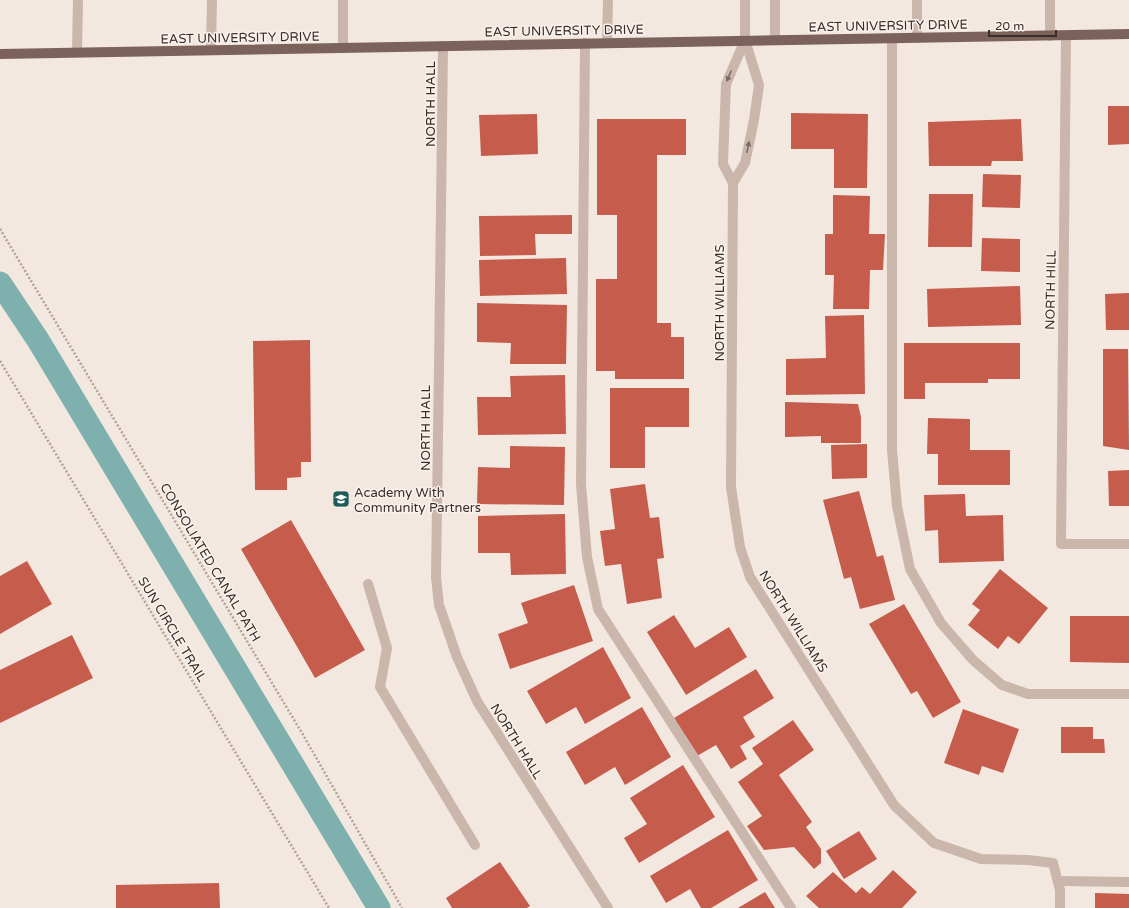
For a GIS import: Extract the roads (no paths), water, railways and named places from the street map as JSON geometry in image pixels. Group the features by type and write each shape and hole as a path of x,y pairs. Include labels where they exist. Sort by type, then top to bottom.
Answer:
{"main road":[{"name":"EAST UNIVERSITY DRIVE","path":"0,54 1129,34"}],"street":[{"path":"78,0 78,52"},
{"path":"211,50 212,0"},
{"path":"343,0 343,48"},
{"path":"607,43 608,0"},
{"path":"733,183 745,163 754,120 759,85 744,40 745,0"},
{"path":"775,0 775,40"},
{"path":"916,38 917,0"},
{"path":"1050,0 1050,36"},
{"name":"NORTH HILL","path":"1066,36 1061,544 1129,544"},
{"path":"892,38 892,450 897,506 910,569 941,623 973,660 1002,685 1028,694 1129,694"},
{"name":"NORTH WILLIAMS","path":"744,40 726,84 723,164 733,183 731,487 740,547 750,577 894,805 934,842 981,858 1028,860 1053,863 1060,890 1060,908"},
{"path":"585,43 581,484 587,557 598,609 791,908"},
{"name":"NORTH HALL","path":"443,46 436,577 439,605 457,657 477,701 608,908"},
{"path":"368,584 387,648 380,687 475,845"},
{"path":"1058,881 1129,882"}],"waterway":[{"path":"0,283 38,340 379,908"}],"place":[{"name":"Academy With Community Partners","path":"341,499"}]}
